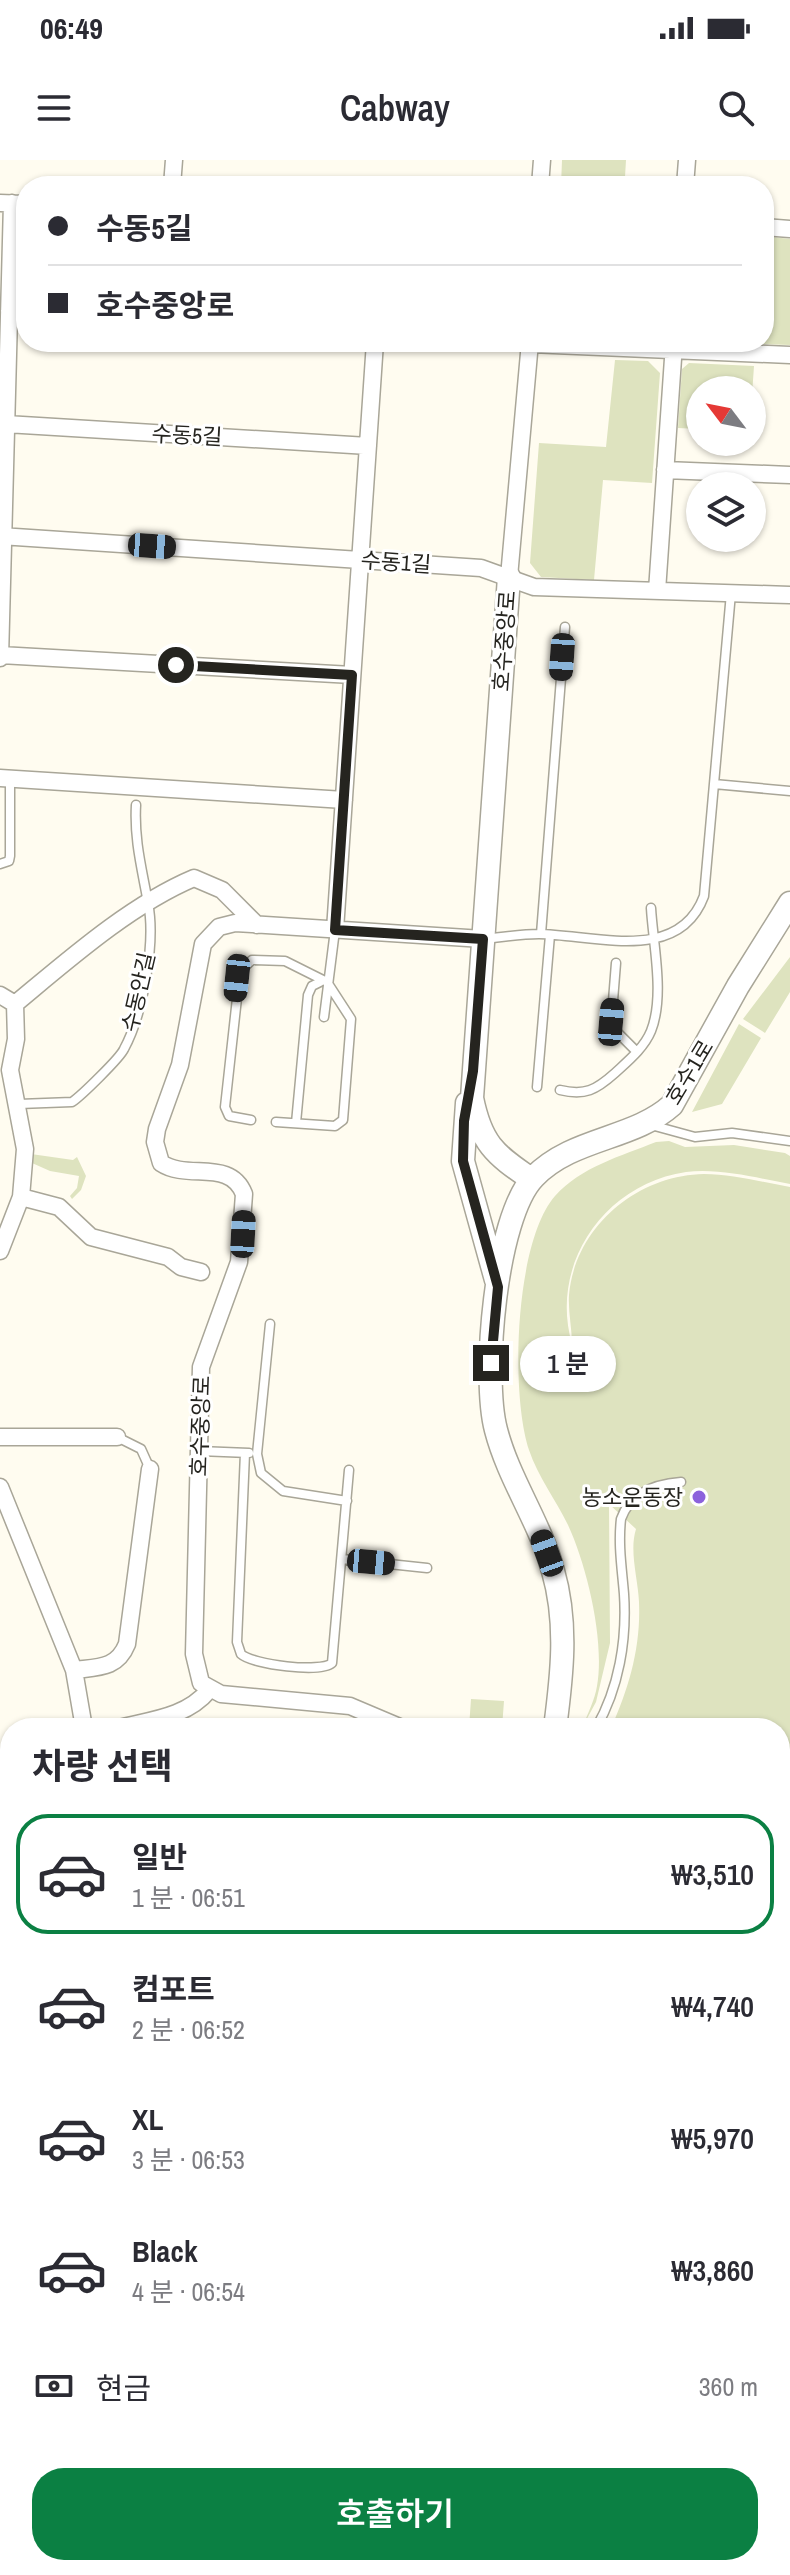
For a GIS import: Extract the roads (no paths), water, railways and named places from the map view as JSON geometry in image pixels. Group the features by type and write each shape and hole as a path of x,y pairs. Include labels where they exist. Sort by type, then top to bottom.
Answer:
{"street":[{"path":"13,203 16,268"},
{"path":"16,330 6,424 0,657 352,675"},
{"path":"335,930 374,352"},
{"name":"호수중앙로","path":"529,352 509,577 472,1098 477,1126 486,1143 531,1179"},
{"path":"657,591 674,352"},
{"path":"746,352 790,355"},
{"name":"수동5길","path":"6,424 368,446"},
{"path":"665,470 790,475"},
{"name":"수동1길","path":"2,536 481,568 534,587 790,595"},
{"path":"5,778 344,800"},
{"path":"0,1251 21,1197 25,1149 19,1104 10,1070 16,1039 7,1000 149,904 194,878 222,890 257,925"},
{"name":"호수1로","path":"531,1179 576,1147 660,1116 672,1105 738,986 790,903"},
{"name":"호수중앙로","path":"209,1690 201,1683 194,1654 201,1367 239,1262 244,1194 240,1183 225,1173 171,1169 161,1163 155,1142 180,1065 203,944 219,927 235,923 483,939"},
{"path":"473,1071 464,1121 463,1161 498,1287"},
{"path":"531,1179 516,1204 509,1227 498,1287 490,1386 495,1427 506,1464 554,1572 562,1620 563,1668 556,1718"},
{"path":"21,1197 59,1207 91,1237 168,1257 181,1267 201,1272"},
{"path":"0,1437 117,1437"},
{"path":"74,1670 113,1665 122,1657 127,1644 150,1469"},
{"path":"0,1487 74,1670 82,1718"},
{"path":"160,1718 197,1704 209,1690 238,1698 350,1706 378,1718"}],"lane":[{"path":"483,939 545,935 627,942 657,938 688,926 698,913 704,896 731,593"},
{"path":"537,1087 565,627"},
{"path":"0,864 9,861 10,856 5,778"},
{"path":"714,784 790,791"},
{"name":"수동안길","path":"19,1104 72,1102 124,1050 148,960 149,904 136,844 136,805"},
{"path":"560,1090 588,1093 637,1052 654,1023 657,938 651,908"},
{"path":"324,1017 324,982 335,930"},
{"path":"251,1120 229,1116 225,1107 240,971 252,960 285,961 324,982 351,1019 343,1120 335,1126 276,1122"},
{"path":"616,963 611,1026 637,1052"},
{"path":"296,1123 308,995 312,986 324,982"},
{"path":"642,1123 695,1137 732,1133 790,1141"},
{"path":"270,1324 257,1454 261,1473 283,1491 347,1501"},
{"path":"117,1437 141,1449 150,1469"},
{"path":"199,1451 257,1454"},
{"path":"245,1453 238,1648 254,1662 323,1669 332,1663 349,1470"},
{"path":"601,1718 610,1699 622,1649 625,1621 620,1539 624,1510 641,1493 681,1482"},
{"path":"342,1559 427,1568"}],"place":[{"name":"농소운동장","path":"699,1497"}]}
